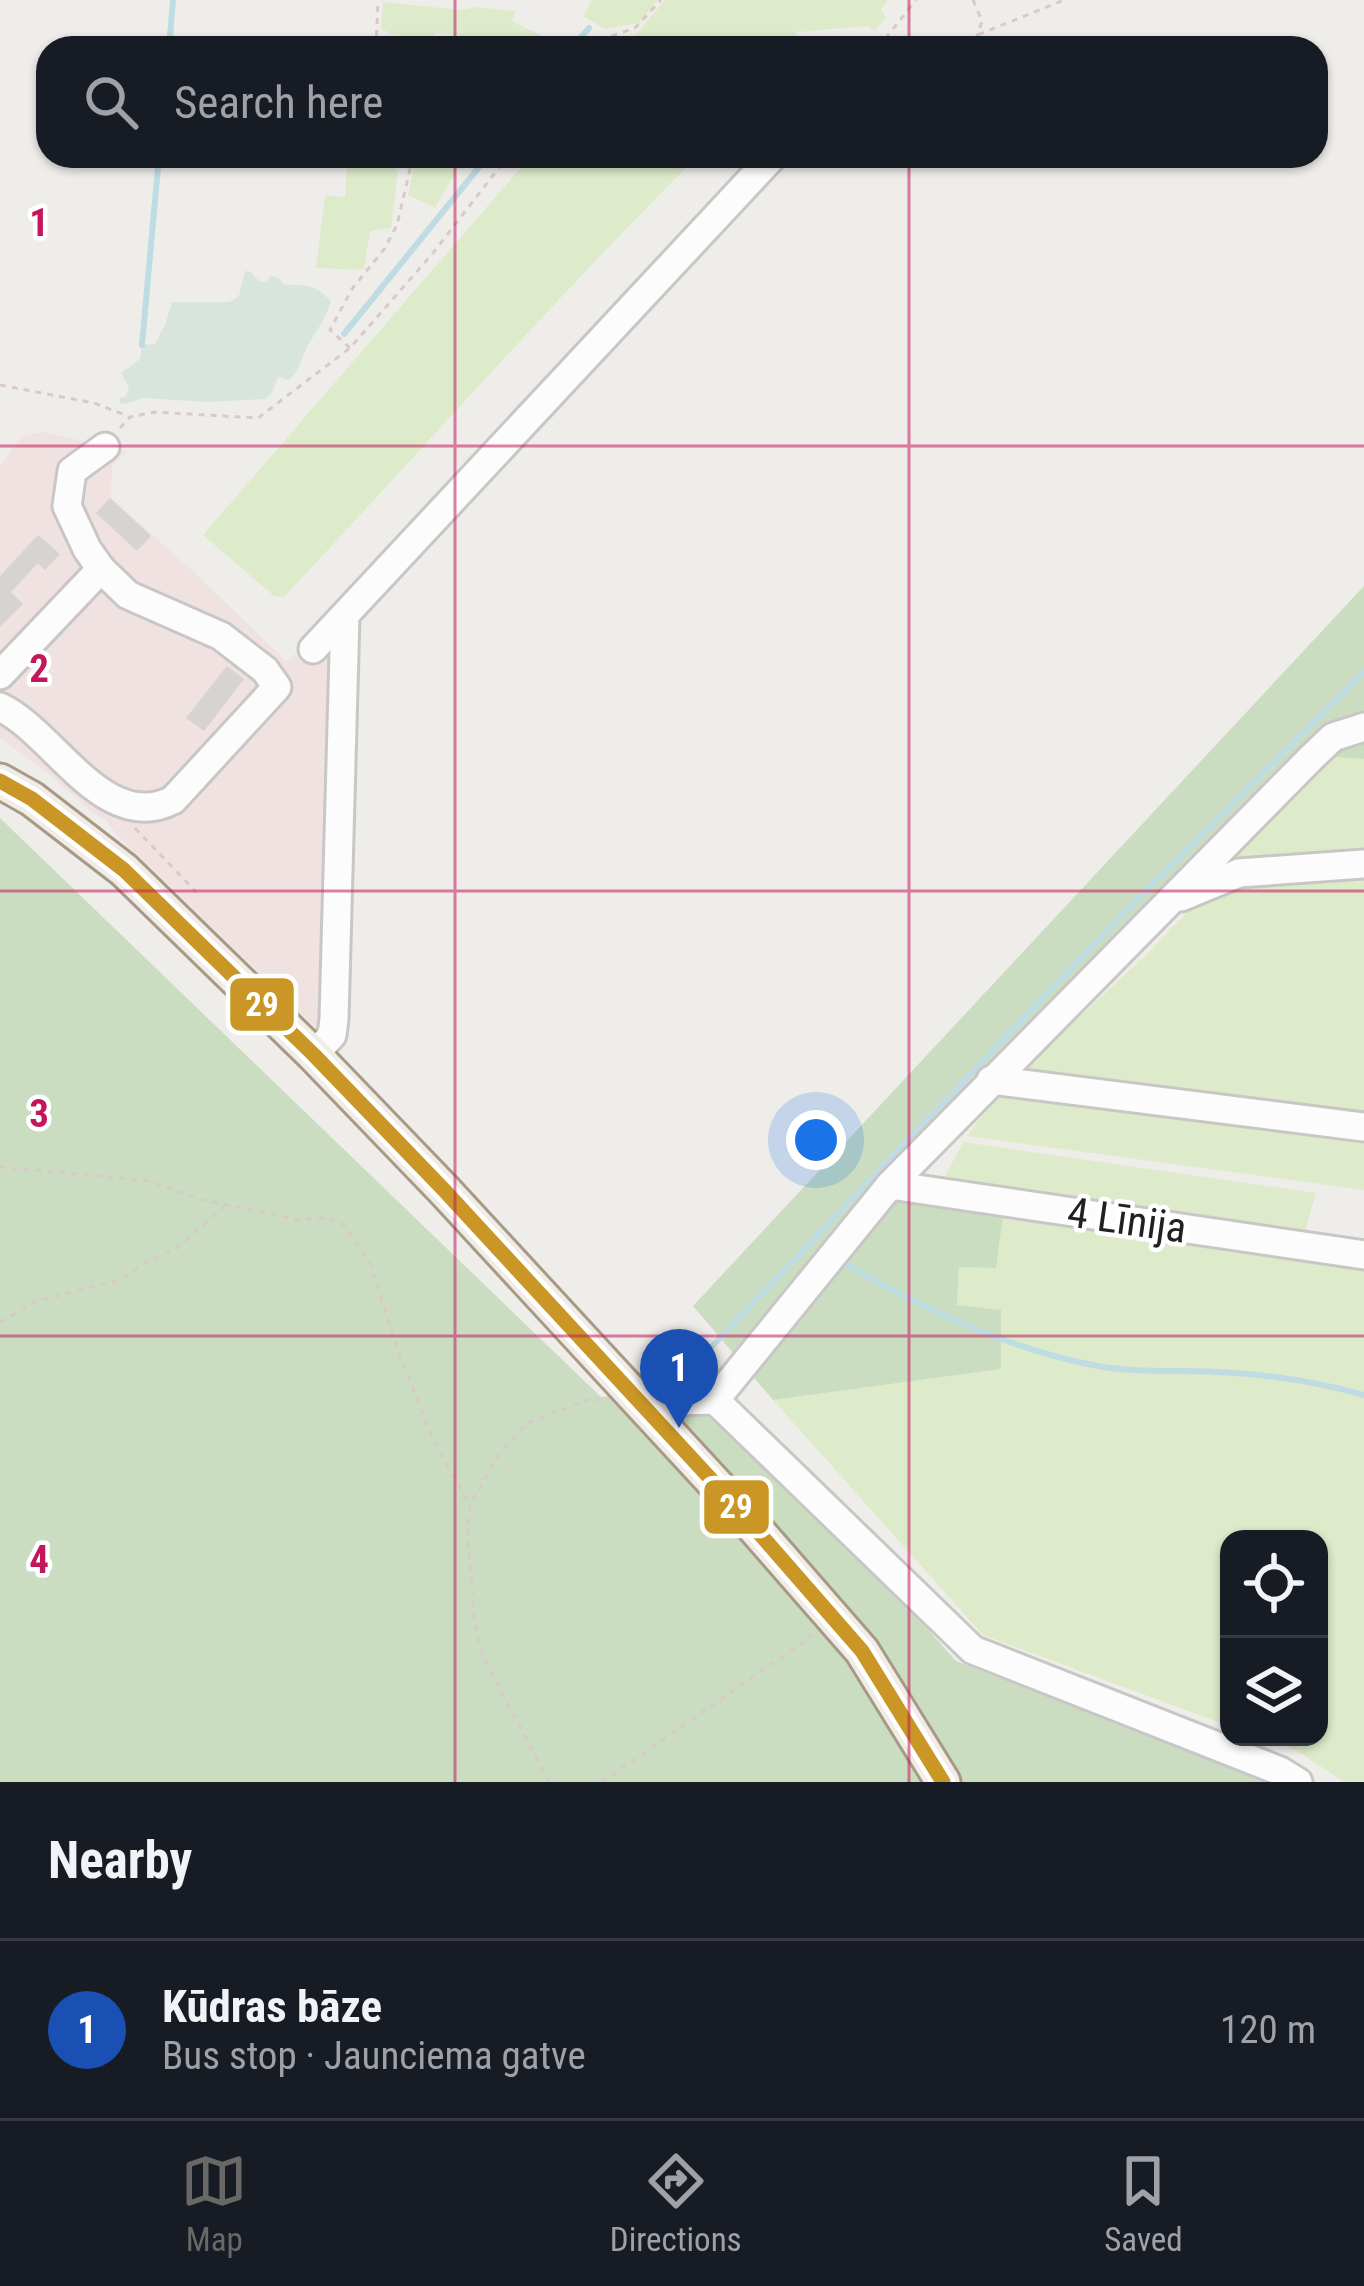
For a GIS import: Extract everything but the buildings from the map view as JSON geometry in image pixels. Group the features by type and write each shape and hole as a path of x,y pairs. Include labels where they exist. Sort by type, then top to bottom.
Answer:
{"main road":[{"path":"0,781 32,799 124,870 444,1190 836,1620 862,1651 943,1782"}],"street":[{"path":"313,650 762,168"},
{"path":"0,707 20,718 102,794 130,806 157,808 173,800 278,687 265,670 221,636 128,595 101,569 67,506 72,471 105,447"},
{"path":"0,675 101,569"},
{"path":"314,1055 342,1019 345,616"},
{"path":"716,1400 890,1185 991,1080 1334,737 1364,727"},
{"path":"1172,901 1239,873 1364,864"},
{"path":"991,1080 1364,1127"},
{"name":"4 Līnija","path":"890,1185 1364,1255"},
{"path":"640,1402 716,1400 973,1650 1298,1782"}],"path":[{"path":"376,36 378,0"},
{"path":"612,36 635,28 661,0"},
{"path":"888,36 916,0"},
{"path":"973,0 982,21 977,36"},
{"path":"979,36 1064,0"},
{"path":"350,348 330,330 352,289 386,248 398,225 409,168"},
{"path":"0,385 94,403 130,417 155,412 258,418 350,348 499,168"},
{"path":"105,447 130,417"},
{"path":"134,827 196,892"},
{"path":"0,1167 149,1181 202,1200 343,1224 370,1262 434,1444 470,1504"},
{"path":"0,1322 37,1300 117,1281 176,1249 226,1205"},
{"path":"548,1782 483,1656 474,1618 470,1504 498,1456 527,1423 590,1399 640,1402"},
{"path":"602,1782 836,1620"}],"shaded area":[{"path":"245,271 259,281 266,282 271,276 284,285 310,286 331,301 293,376 289,380 278,377 266,399 143,398 120,403 129,388 121,373 140,359 142,345 155,344 172,302 229,302 239,296"},
{"path":"43,432 128,451 112,466 111,498 286,661 295,654 302,662 333,655 320,1032 105,819 0,738 0,466 21,437"}],"green space":[{"path":"592,0 658,0 639,23 605,29 583,16"},
{"path":"665,0 888,0 881,10 886,18 874,31 869,26 796,32 796,36 634,36"},
{"path":"383,2 516,11 512,21 542,36 405,36 381,29"},
{"path":"347,168 398,171 391,228 370,231 364,270 316,268 325,195 345,197"},
{"path":"414,168 458,168 435,208 408,195"},
{"path":"521,168 686,168 284,597 274,596 203,535"},
{"path":"1364,586 1364,759 1321,756 1266,789 920,1132 913,1182 1005,1200 996,1268 959,1267 957,1305 1001,1310 1001,1369 773,1400 693,1306"},
{"path":"1321,756 1364,759 1364,1190 967,1136 1003,1088 1194,905"},
{"path":"0,818 601,1397 712,1387 956,1661 1269,1782 0,1782"},
{"path":"963,1142 1316,1193 1301,1245 939,1188"},
{"path":"1003,1212 1364,1271 1364,1782 1344,1782 1285,1746 1328,1746 1328,1530 1220,1530 1220,1723 983,1635 773,1400 1001,1369 1001,1310 957,1306 959,1267"}],"waterway":[{"path":"170,36 173,0"},
{"path":"582,36 589,28"},
{"path":"142,345 158,168"},
{"path":"344,334 478,168"},
{"path":"681,1379 1115,922 1364,672"},
{"path":"842,1262 966,1325 1065,1359 1127,1370 1274,1377 1364,1395"}],"transit line":[{"name":"29","path":"0,781 32,799 124,870 444,1190 732,1502 862,1651 943,1782"}],"place":[{"name":"Kūdras bāze","path":"679,1428"}]}
